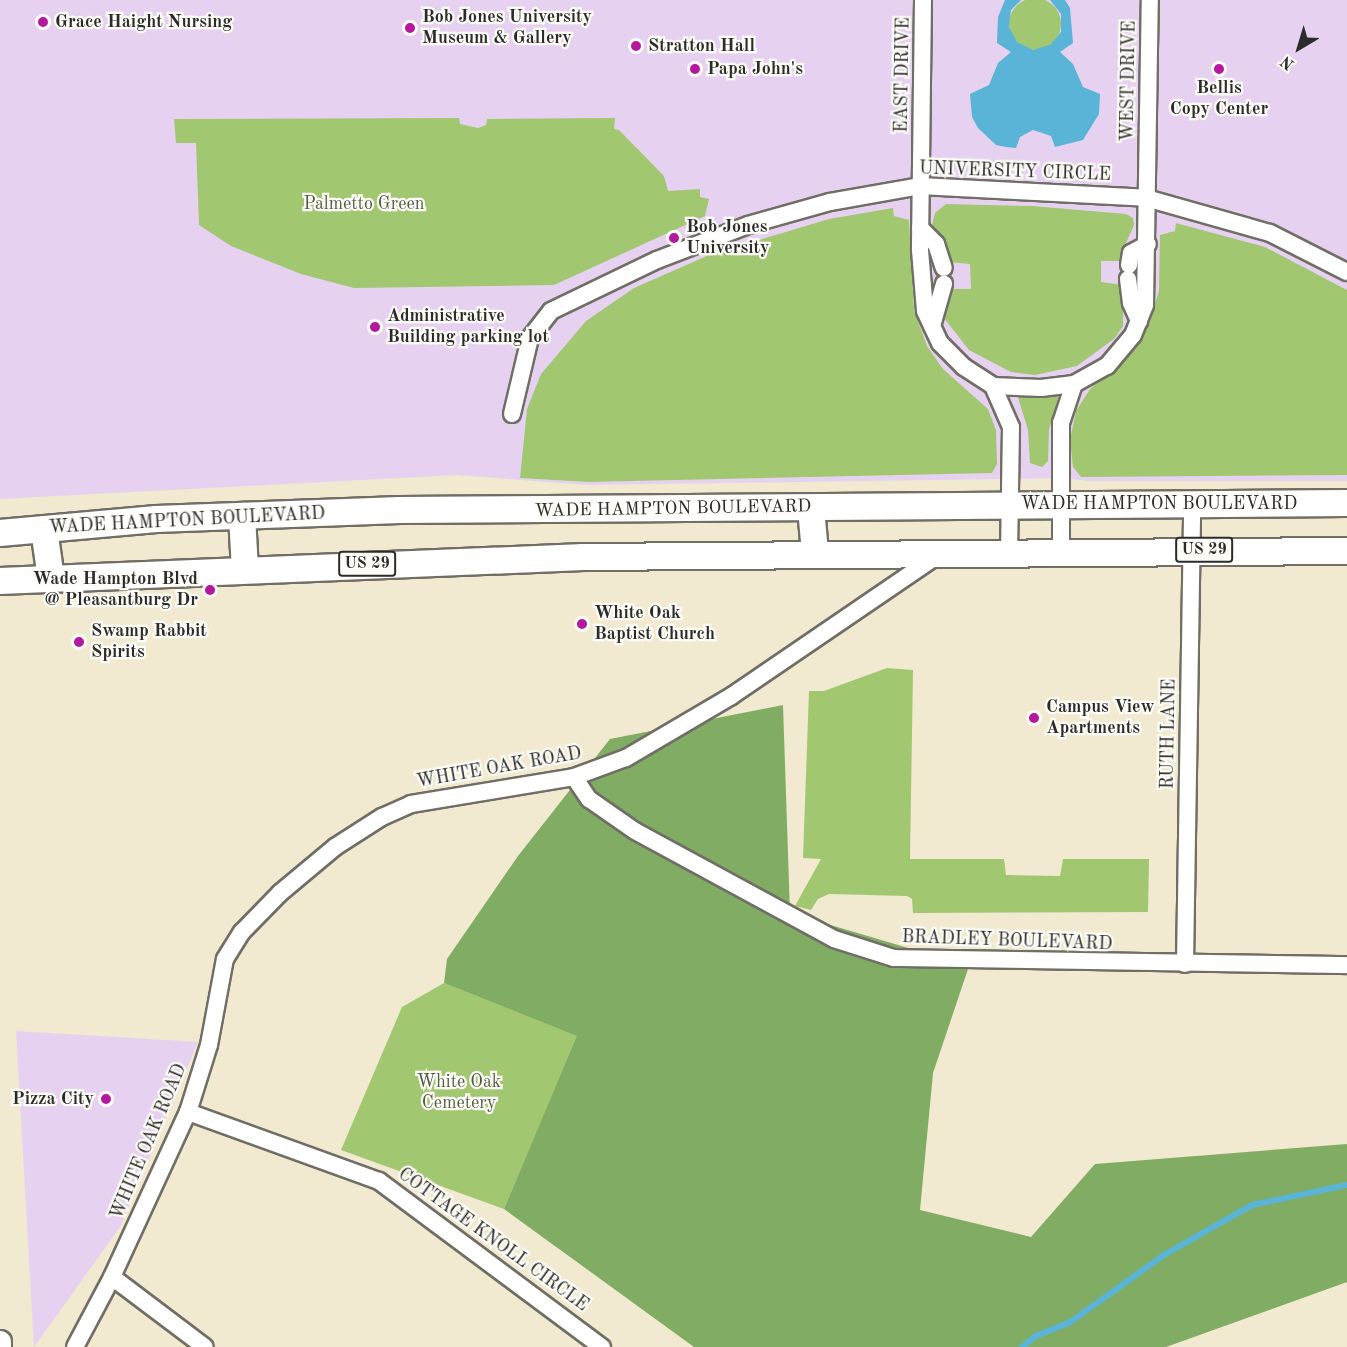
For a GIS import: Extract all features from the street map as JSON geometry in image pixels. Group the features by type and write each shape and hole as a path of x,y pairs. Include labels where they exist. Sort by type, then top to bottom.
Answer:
{"main road":[{"name":"WADE HAMPTON BOULEVARD","path":"0,533 242,516 400,510 1347,502"},
{"path":"811,508 815,553"},
{"path":"242,516 245,570"},
{"path":"44,529 51,579"},
{"name":"US 29","path":"0,581 245,570 815,553 1347,551"},
{"path":"0,1342 0,1347"}],"street":[{"name":"EAST DRIVE","path":"923,0 920,228 925,311 940,343 964,367 993,386"},
{"name":"WEST DRIVE","path":"1074,384 1107,366 1133,335 1145,305 1148,244 1146,198 1150,0"},
{"name":"UNIVERSITY CIRCLE","path":"512,414 530,338 551,311 657,260 748,225 830,202 920,186 1146,198 1270,233 1347,272"},
{"path":"920,228 936,244 944,276 932,326"},
{"path":"1138,321 1131,303 1129,272 1136,247 1148,244"},
{"path":"1009,551 1013,479 1011,427 993,386 1041,388 1074,384 1061,423 1061,551"},
{"name":"RUTH LANE","path":"1185,964 1192,504"},
{"name":"WHITE OAK ROAD","path":"75,1347 112,1277 188,1112 209,1046 225,959 242,932 280,893 335,847 382,817 411,804 574,777 626,758 671,734 943,552"},
{"name":"BRADLEY BOULEVARD","path":"574,777 602,810 673,853 834,939 894,958 1347,965"},
{"name":"COTTAGE KNOLL CIRCLE","path":"188,1112 379,1181 602,1347"},
{"path":"112,1277 205,1347"}],"shaded area":[{"name":"Bob Jones University","path":"0,0 1347,0 1347,481 1089,481 1062,478 587,485 457,475 0,499"},
{"path":"16,1031 198,1042 120,1227 34,1347"}],"green space":[{"path":"1030,-2 1040,-2 1054,5 1061,24 1054,43 1040,50 1030,50 1020,46 1013,39 1009,29 1009,19 1013,9 1020,2"},
{"name":"Palmetto Green","path":"459,118 460,124 478,128 486,125 487,119 615,118 614,129 619,130 664,176 668,191 700,189 700,197 709,199 705,216 554,285 354,288 301,274 231,246 199,225 196,143 176,143 174,119"},
{"path":"946,204 1032,206 1126,214 1133,218 1134,225 1123,250 1123,261 1101,261 1101,282 1123,285 1123,326 1114,339 1077,366 1035,375 1011,372 969,350 944,318 951,289 971,289 970,264 949,262 932,225 935,213"},
{"path":"893,208 894,216 909,220 914,310 927,346 943,369 988,409 996,430 997,464 992,473 588,482 520,478 527,409 541,374 586,321 634,288 709,255 829,219"},
{"path":"1176,223 1265,247 1347,290 1347,475 1081,477 1073,467 1070,440 1076,411 1090,389 1135,349 1147,328 1159,291 1160,235 1175,231"},
{"path":"1017,394 1059,394 1049,430 1048,461 1042,467 1030,463 1028,430"},
{"path":"887,668 913,670 910,859 1004,859 1006,875 1060,876 1063,859 1149,859 1148,912 913,913 912,899 907,896 829,894 818,899 811,910 795,906 821,859 803,858 809,691 824,691"},
{"path":"783,705 790,913 969,966 933,1073 920,1210 1031,1237 1095,1164 1347,1144 1347,1282 1166,1347 694,1347 504,1209 577,1036 444,983 447,959 518,856 610,739"},
{"name":"White Oak Cemetery","path":"444,983 578,1036 504,1209 341,1150 402,1007"}],"water":[{"path":"1005,0 1021,0 1011,10 1009,27 1017,42 1033,50 1050,45 1061,32 1061,14 1050,0 1065,0 1070,8 1073,43 1060,52 1073,64 1083,87 1100,94 1099,114 1083,140 1055,147 1051,136 1033,130 1020,137 1016,148 1006,147 996,145 978,128 972,117 970,94 989,85 998,63 1011,52 997,43 998,17"}],"waterway":[{"path":"1022,1347 1036,1336 1069,1323 1164,1255 1252,1205 1347,1185"}],"place":[{"name":"Grace Haight Nursing","path":"43,22"},
{"name":"Bob Jones University Museum & Gallery","path":"410,28"},
{"name":"Stratton Hall","path":"636,46"},
{"name":"Papa John's","path":"695,69"},
{"name":"Bellis Copy Center","path":"1219,69"},
{"name":"Bob Jones University","path":"674,238"},
{"name":"Administrative Building parking lot","path":"375,327"},
{"name":"Wade Hampton Blvd @ Pleasantburg Dr","path":"210,590"},
{"name":"White Oak Baptist Church","path":"582,624"},
{"name":"Swamp Rabbit Spirits","path":"79,642"},
{"name":"Campus View Apartments","path":"1034,718"},
{"name":"Pizza City","path":"106,1099"}]}
